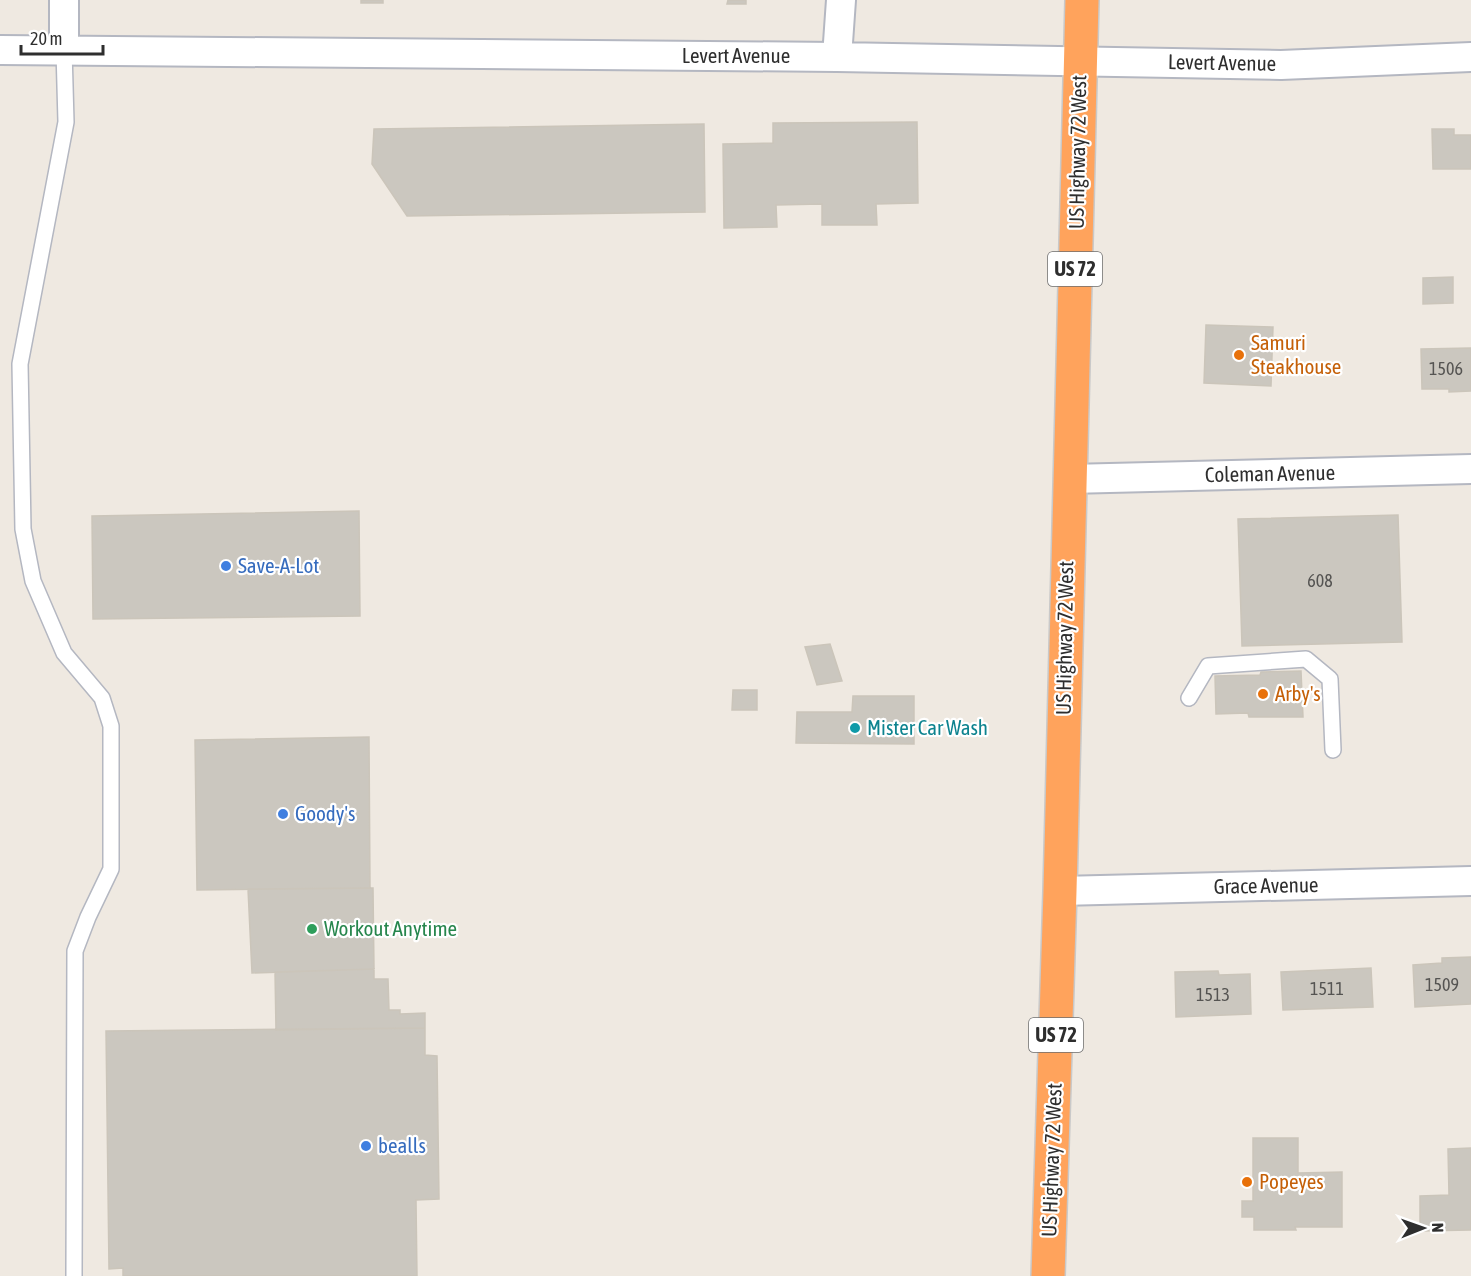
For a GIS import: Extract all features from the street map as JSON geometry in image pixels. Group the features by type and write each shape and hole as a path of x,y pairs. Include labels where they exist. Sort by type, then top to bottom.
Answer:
{"highway":[{"name":"US Highway 72 West","path":"1048,1276 1082,0"}],"street":[{"path":"64,0 64,50"},
{"path":"837,57 841,0"},
{"name":"Levert Avenue","path":"0,50 837,57 1281,64 1471,57"},
{"name":"Coleman Avenue","path":"1069,479 1471,469"},
{"name":"Grace Avenue","path":"1060,891 1471,881"}],"lane":[{"path":"64,50 66,122 20,364 23,528 33,581 64,653 102,698 111,726 111,869 75,951 74,1276"},
{"path":"1189,698 1208,666 1306,659 1330,679 1333,750"}],"building":[{"path":"361,0 383,0 383,3 361,3"},
{"path":"728,0 746,0 746,4 727,4"},
{"path":"917,122 918,203 876,204 877,225 822,225 822,204 776,205 777,227 724,228 723,144 773,143 773,123"},
{"path":"704,124 705,212 407,216 372,164 374,129"},
{"path":"1432,129 1454,129 1454,135 1471,135 1471,169 1433,169"},
{"path":"1453,277 1453,303 1423,304 1423,278"},
{"name":"Samuri Steakhouse","path":"1206,325 1273,327 1271,386 1204,383"},
{"path":"1471,348 1471,391 1449,392 1449,389 1422,389 1421,349"},
{"name":"Save-A-Lot","path":"359,511 360,616 93,619 92,516"},
{"path":"1398,515 1402,642 1242,646 1238,519"},
{"path":"830,644 842,681 817,685 805,647"},
{"path":"1301,671 1303,717 1249,717 1248,713 1216,714 1215,676"},
{"path":"733,690 757,690 757,710 732,710"},
{"name":"Mister Car Wash","path":"853,696 914,696 914,744 796,743 797,712 852,712"},
{"name":"Goody's","path":"369,737 370,888 197,890 195,740"},
{"name":"Workout Anytime","path":"373,888 374,969 252,973 248,889"},
{"path":"1471,957 1471,1004 1415,1007 1413,965 1442,963 1442,958"},
{"path":"1371,968 1373,1007 1283,1010 1281,972"},
{"path":"374,969 374,979 388,979 389,1010 400,1010 400,1014 425,1013 425,1028 276,1030 275,972"},
{"path":"1218,971 1219,975 1250,974 1251,1014 1176,1017 1175,972"},
{"path":"425,1028 425,1055 437,1056 439,1199 416,1200 417,1276 123,1276 123,1268 109,1269 106,1031"},
{"path":"1253,1138 1298,1138 1298,1173 1342,1172 1342,1227 1254,1230 1254,1217 1242,1217 1242,1201 1253,1201"},
{"path":"1471,1148 1471,1230 1420,1231 1420,1196 1449,1195 1448,1149"}],"place":[{"name":"Samuri Steakhouse","path":"1239,355"},
{"name":"Save-A-Lot","path":"226,566"},
{"name":"Arby's","path":"1263,694"},
{"name":"Mister Car Wash","path":"855,728"},
{"name":"Goody's","path":"283,814"},
{"name":"Workout Anytime","path":"312,929"},
{"name":"bealls","path":"366,1146"},
{"name":"Popeyes","path":"1247,1182"}]}
